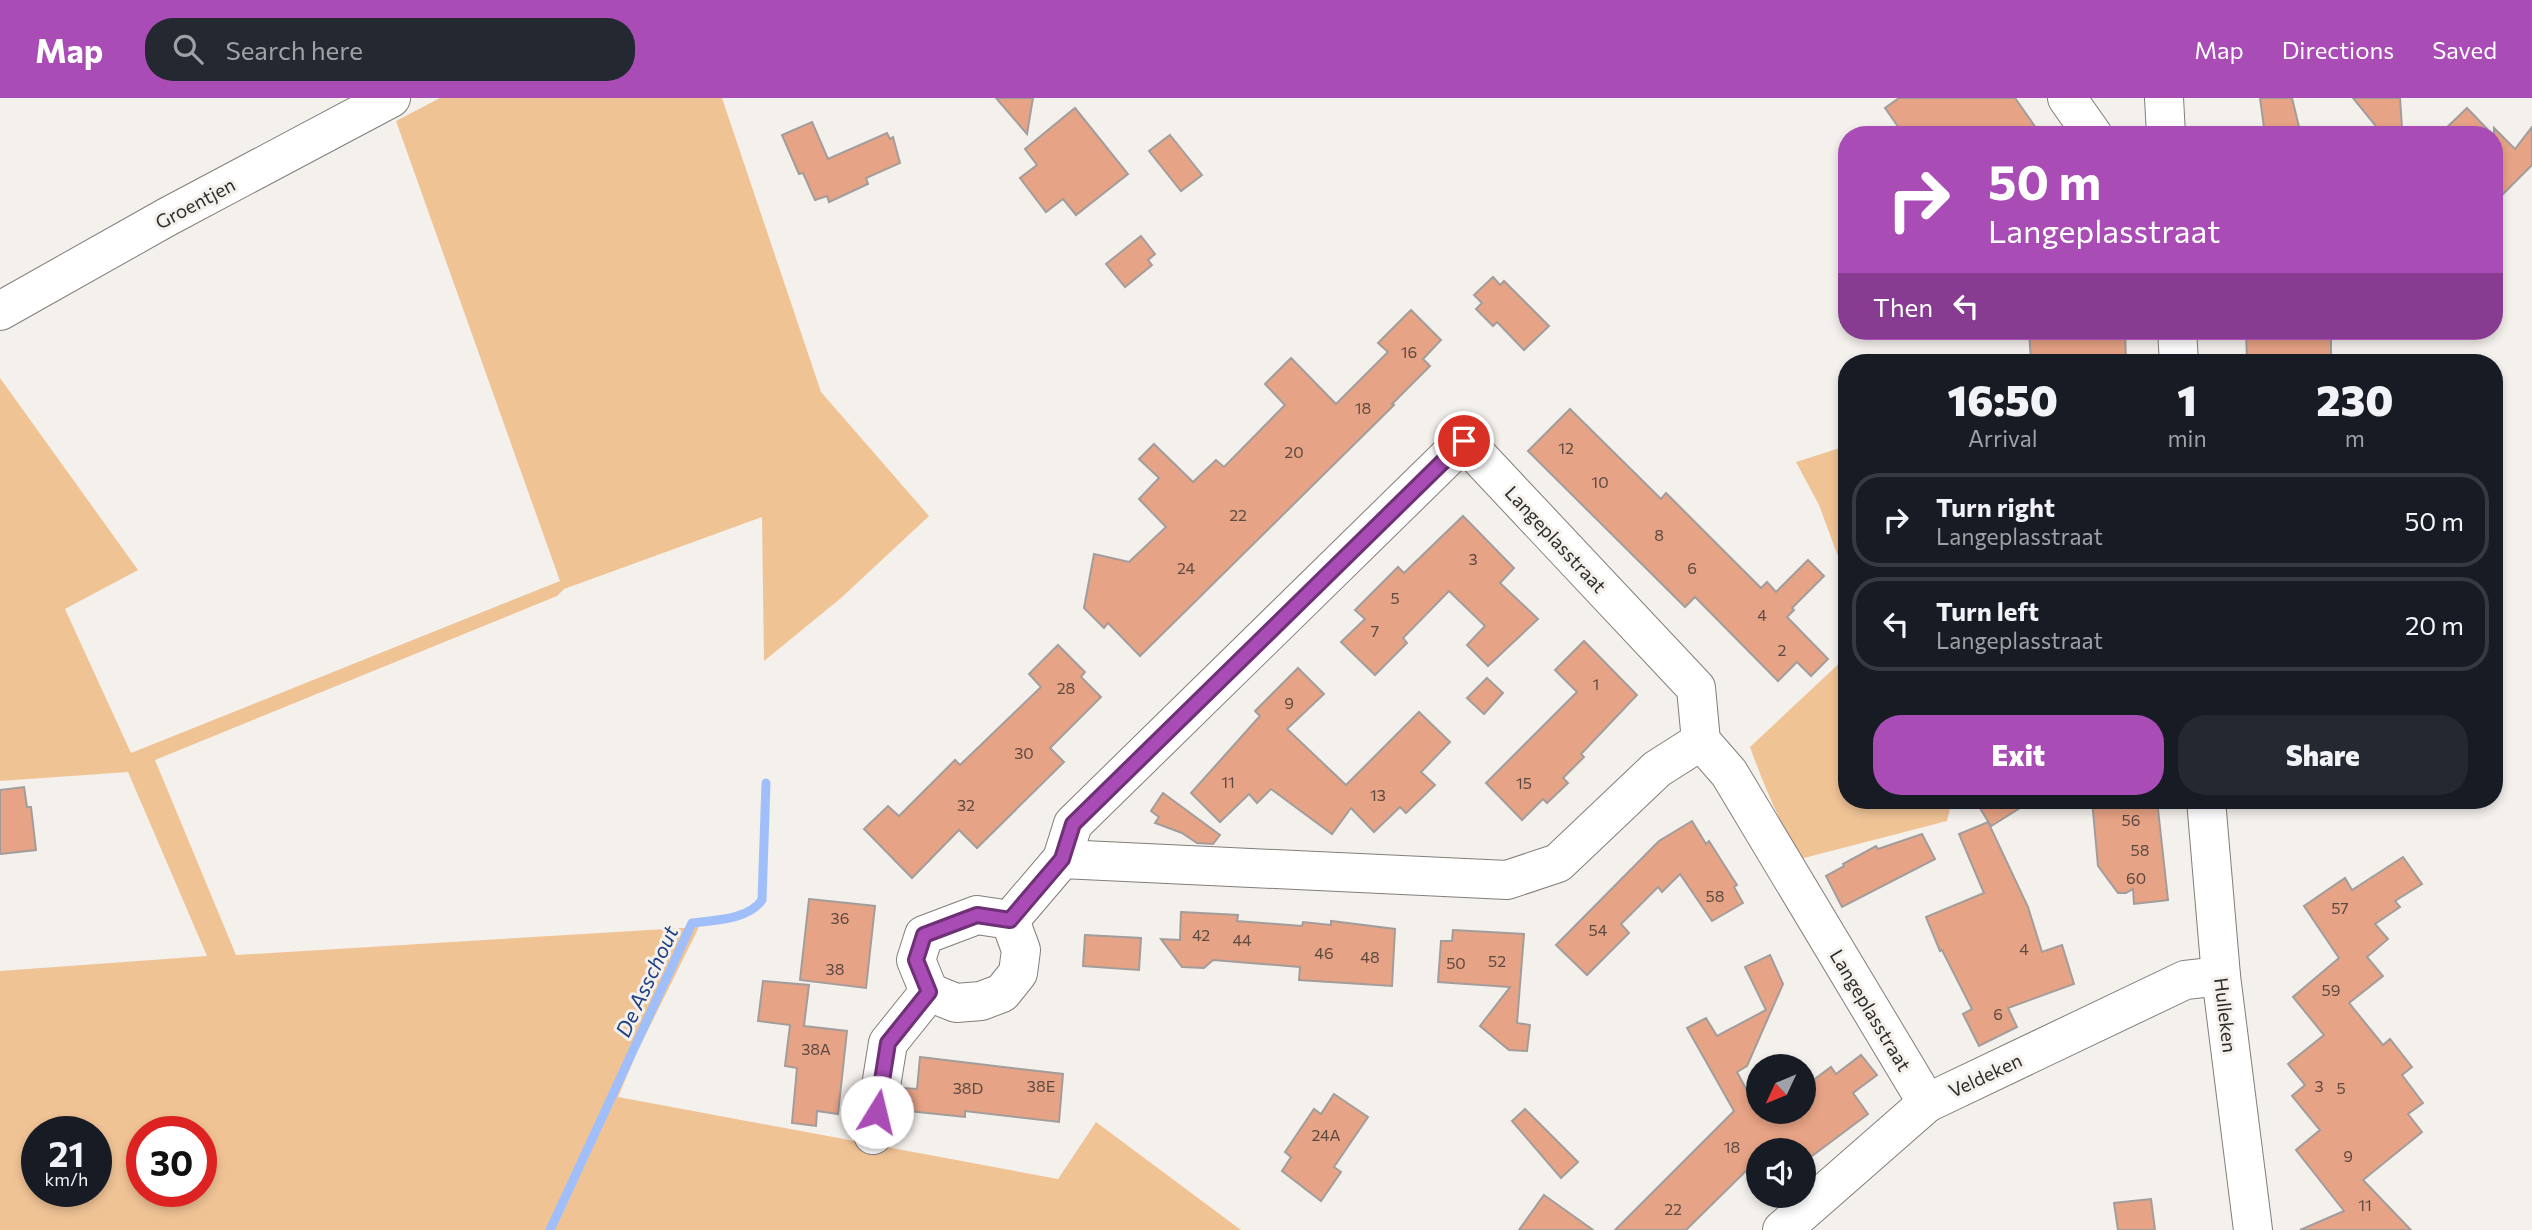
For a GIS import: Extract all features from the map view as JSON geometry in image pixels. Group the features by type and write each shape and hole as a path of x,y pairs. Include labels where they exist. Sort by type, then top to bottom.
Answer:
{"street":[{"name":"Groentjen","path":"0,311 167,217 391,98"},
{"path":"2067,98 2087,126"},
{"path":"2164,98 2166,126"},
{"name":"Langeplasstraat","path":"1010,920 1062,859 1073,824 1464,441 1696,688 1701,741 1729,773 1927,1103"},
{"path":"1062,859 1507,880 1558,863 1657,769 1701,741"},
{"name":"Hulleken","path":"2207,809 2221,976 2253,1230"},
{"path":"977,915 1010,920 1021,950 1020,962 1018,973 1002,993 981,1001 956,1003 929,992 916,960 924,935 977,915"},
{"name":"Veldeken","path":"1782,1230 1927,1103 2185,980 2221,976"},
{"path":"873,1135 888,1043 929,992"}],"shaded area":[{"path":"440,98 722,98 821,392 929,516 841,598 764,661 762,517 564,589 557,596 155,760 236,955 699,927 637,1052 618,1097 1058,1179 1096,1122 1241,1230 0,1230 0,971 207,956 128,772 0,781 0,378 138,570 65,609 131,753 560,581 396,121"},
{"path":"1838,449 1838,556 1819,505 1796,462"},
{"path":"1838,664 1838,809 1950,809 1947,821 1800,859 1773,804 1750,747"}],"building":[{"path":"996,98 1033,98 1027,134"},
{"path":"1899,98 2015,98 2035,126 1898,126 1885,108"},
{"path":"2260,98 2292,98 2299,126 2264,126"},
{"path":"2353,98 2400,98 2402,126 2376,126"},
{"path":"1075,108 1128,174 1076,215 1063,199 1046,212 1020,178 1037,165 1025,149"},
{"path":"2467,108 2484,126 2448,126"},
{"path":"812,122 828,159 887,133 890,139 893,137 900,163 866,178 868,184 829,202 827,196 815,200 803,173 799,174 782,135"},
{"path":"2532,127 2532,165 2503,194 2503,137 2515,149"},
{"path":"1170,135 1202,175 1181,191 1149,151"},
{"path":"1141,236 1155,254 1148,260 1152,265 1125,287 1106,264"},
{"path":"1493,277 1500,285 1504,281 1549,326 1524,350 1497,322 1493,326 1476,309 1482,303 1474,295"},
{"path":"1411,310 1441,340 1423,359 1430,366 1392,404 1394,405 1140,656 1108,623 1104,628 1084,608 1094,554 1129,562 1166,527 1139,499 1159,478 1139,459 1154,444 1193,482 1216,460 1224,467 1285,405 1265,384 1291,358 1336,404 1388,352 1378,343"},
{"path":"2030,340 2125,340 2126,354 2031,354"},
{"path":"2246,340 2331,340 2331,354 2247,354"},
{"path":"1570,409 1661,499 1666,493 1761,588 1767,582 1776,592 1808,560 1824,576 1792,608 1794,610 1787,617 1828,659 1811,676 1797,662 1778,681 1695,597 1685,607 1528,451"},
{"path":"1463,516 1514,568 1500,583 1538,619 1488,666 1467,645 1485,626 1449,591 1403,638 1407,643 1375,675 1341,642 1365,619 1355,610 1398,567 1404,573"},
{"path":"1584,641 1637,695 1581,754 1584,757 1563,778 1568,783 1547,803 1543,799 1522,820 1486,783 1577,692 1555,670"},
{"path":"1058,645 1085,672 1081,677 1101,697 1050,748 1064,762 977,848 959,830 912,878 864,829 888,806 899,816 955,760 960,765 1041,687 1029,674"},
{"path":"1298,668 1324,694 1287,729 1346,785 1419,712 1450,742 1421,772 1435,785 1406,813 1400,807 1374,832 1351,808 1332,834 1271,789 1257,803 1249,794 1220,822 1191,793 1260,716 1255,711"},
{"path":"1487,678 1503,693 1484,714 1467,698"},
{"path":"24,787 27,807 31,807 36,850 0,854 0,790"},
{"path":"1163,793 1220,835 1213,844 1197,843 1182,833 1155,823 1159,817 1151,811"},
{"path":"1981,809 2018,809 1991,826"},
{"path":"2093,809 2158,809 2168,900 2134,904 2133,889 2118,893 2098,866"},
{"path":"1692,821 1706,844 1709,841 1737,885 1734,887 1743,903 1712,921 1680,874 1662,892 1658,887 1621,924 1629,933 1587,975 1556,945 1659,841"},
{"path":"1988,822 2028,907 2042,952 2062,945 2074,984 2008,1008 2017,1027 1979,1046 1963,1014 1972,1009 1942,950 1940,951 1926,917 1984,893 1959,834"},
{"path":"1922,834 1935,859 1842,907 1826,876 1876,846 1878,849"},
{"path":"2403,857 2422,884 2395,901 2400,907 2375,924 2388,939 2367,957 2383,976 2349,1003 2383,1045 2390,1039 2412,1067 2402,1075 2423,1103 2408,1114 2422,1132 2363,1180 2411,1230 2300,1230 2344,1211 2296,1150 2320,1130 2292,1096 2305,1085 2288,1064 2324,1035 2293,997 2339,958 2304,906 2345,878 2352,890"},
{"path":"809,899 875,906 866,988 800,980"},
{"path":"1181,912 1238,915 1237,921 1302,926 1303,922 1331,925 1331,921 1395,929 1392,986 1299,980 1300,967 1213,960 1204,968 1182,967 1161,939 1180,940"},
{"path":"1453,930 1524,934 1517,1023 1530,1025 1527,1051 1509,1050 1480,1026 1510,987 1438,982 1441,941 1452,941"},
{"path":"1085,935 1141,938 1139,970 1083,966"},
{"path":"1770,955 1783,984 1752,1054 1746,1054 1746,1067 1737,1072 1746,1089 1746,1124 1816,1124 1816,1078 1831,1067 1836,1074 1861,1055 1877,1075 1853,1093 1868,1114 1816,1153 1816,1138 1746,1138 1746,1171 1686,1230 1615,1230 1734,1111 1687,1028 1706,1018 1717,1036 1766,1010 1745,967"},
{"path":"763,981 809,985 804,1026 847,1031 838,1114 817,1111 816,1126 792,1123 797,1068 785,1066 790,1025 758,1021"},
{"path":"920,1057 1063,1074 1059,1122 965,1111 965,1117 899,1110 903,1088 917,1089"},
{"path":"1334,1094 1368,1117 1334,1167 1341,1172 1321,1201 1282,1171 1291,1157 1285,1152 1314,1109 1321,1114"},
{"path":"1525,1109 1578,1162 1561,1178 1512,1121"},
{"path":"1544,1195 1593,1230 1519,1230"},
{"path":"2151,1199 2155,1230 2118,1230 2114,1203"}],"waterway":[{"name":"De Asschout","path":"550,1230 692,923 740,915 756,907 762,900 766,783"}],"route":[{"path":"877,1112 888,1043 929,992 916,960 924,935 977,915 1010,920 1062,859 1073,824 1464,441"}]}
